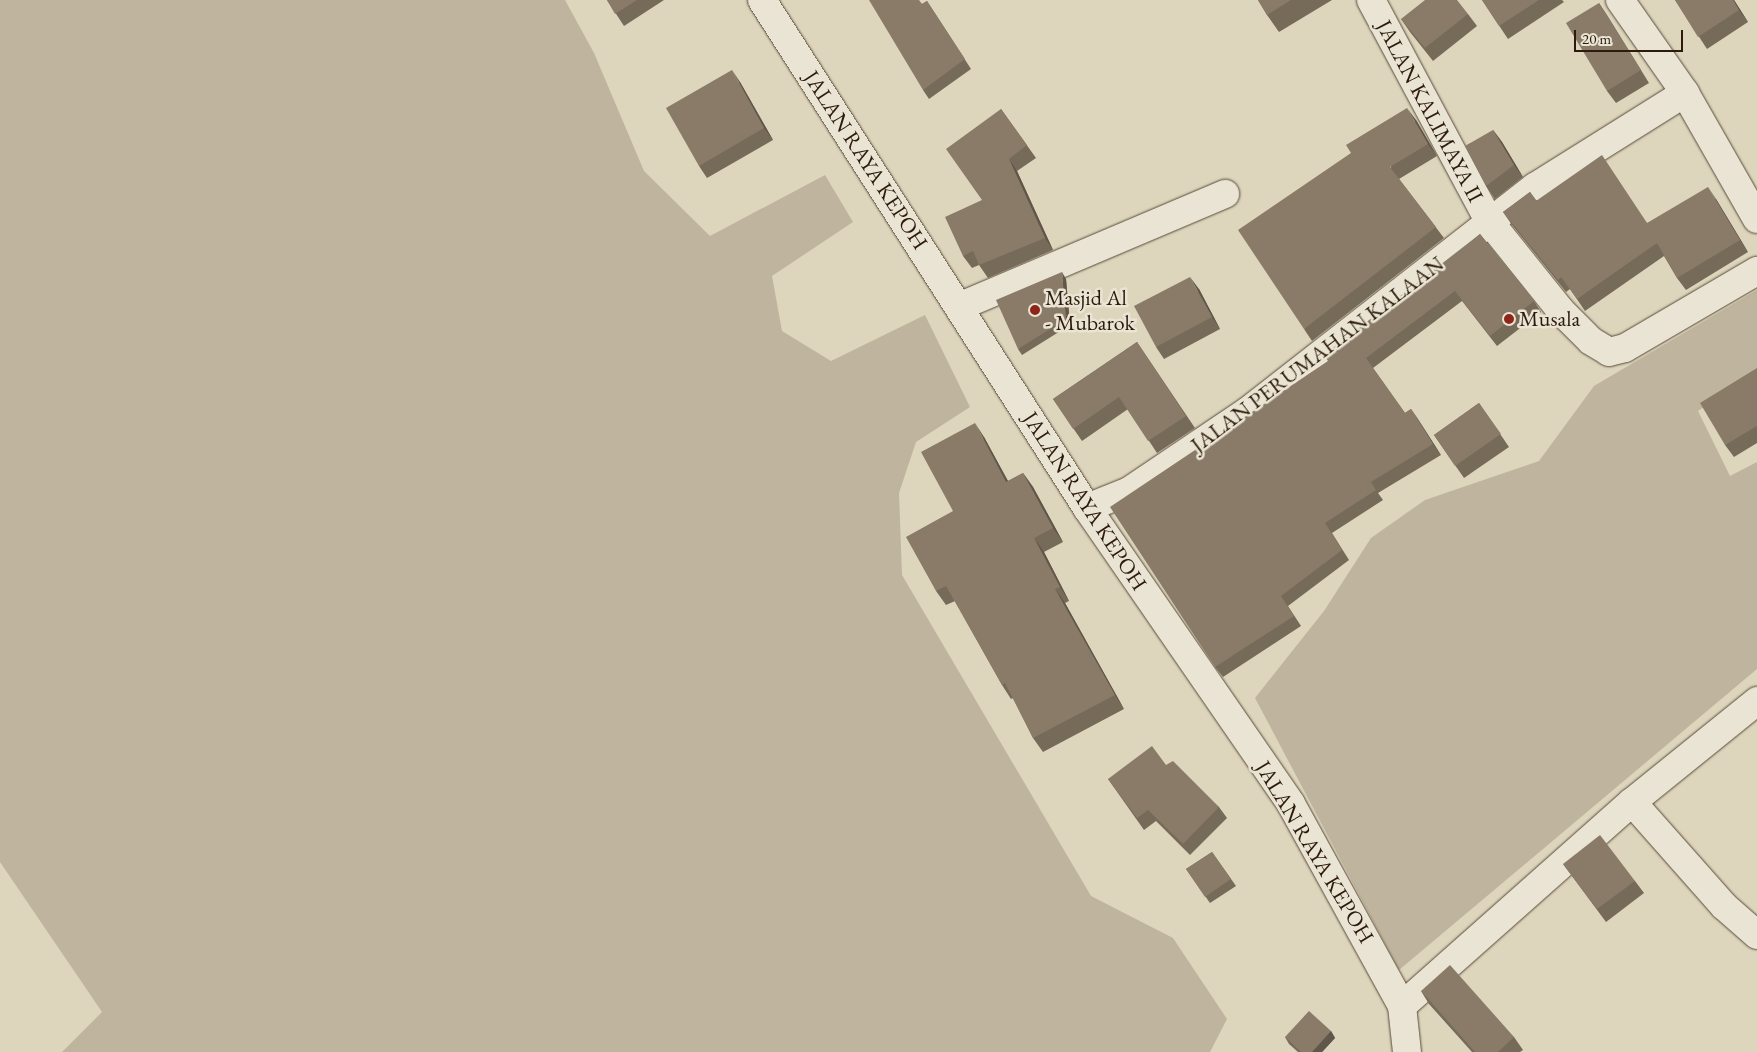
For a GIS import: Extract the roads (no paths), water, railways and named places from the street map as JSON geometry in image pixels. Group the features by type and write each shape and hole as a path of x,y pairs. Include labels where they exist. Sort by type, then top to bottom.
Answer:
{"street":[{"name":"JALAN RAYA KEPOH","path":"762,0 961,306 1087,508 1291,804 1402,1006"},
{"name":"JALAN KALIMAYA II","path":"1370,0 1489,221 1561,311 1591,341 1609,352 1625,348 1757,271"},
{"path":"1620,0 1685,93 1757,219"},
{"name":"JALAN PERUMAHAN KALAAN","path":"1087,508 1129,492 1248,412 1489,221 1535,187 1685,93"},
{"path":"961,306 1225,194"},
{"path":"1407,1052 1402,1006 1632,802 1757,701"},
{"path":"1632,802 1724,906 1757,935"}],"place":[{"name":"Masjid Al - Mubarok","path":"1035,310"},
{"name":"Musala","path":"1509,319"}]}
